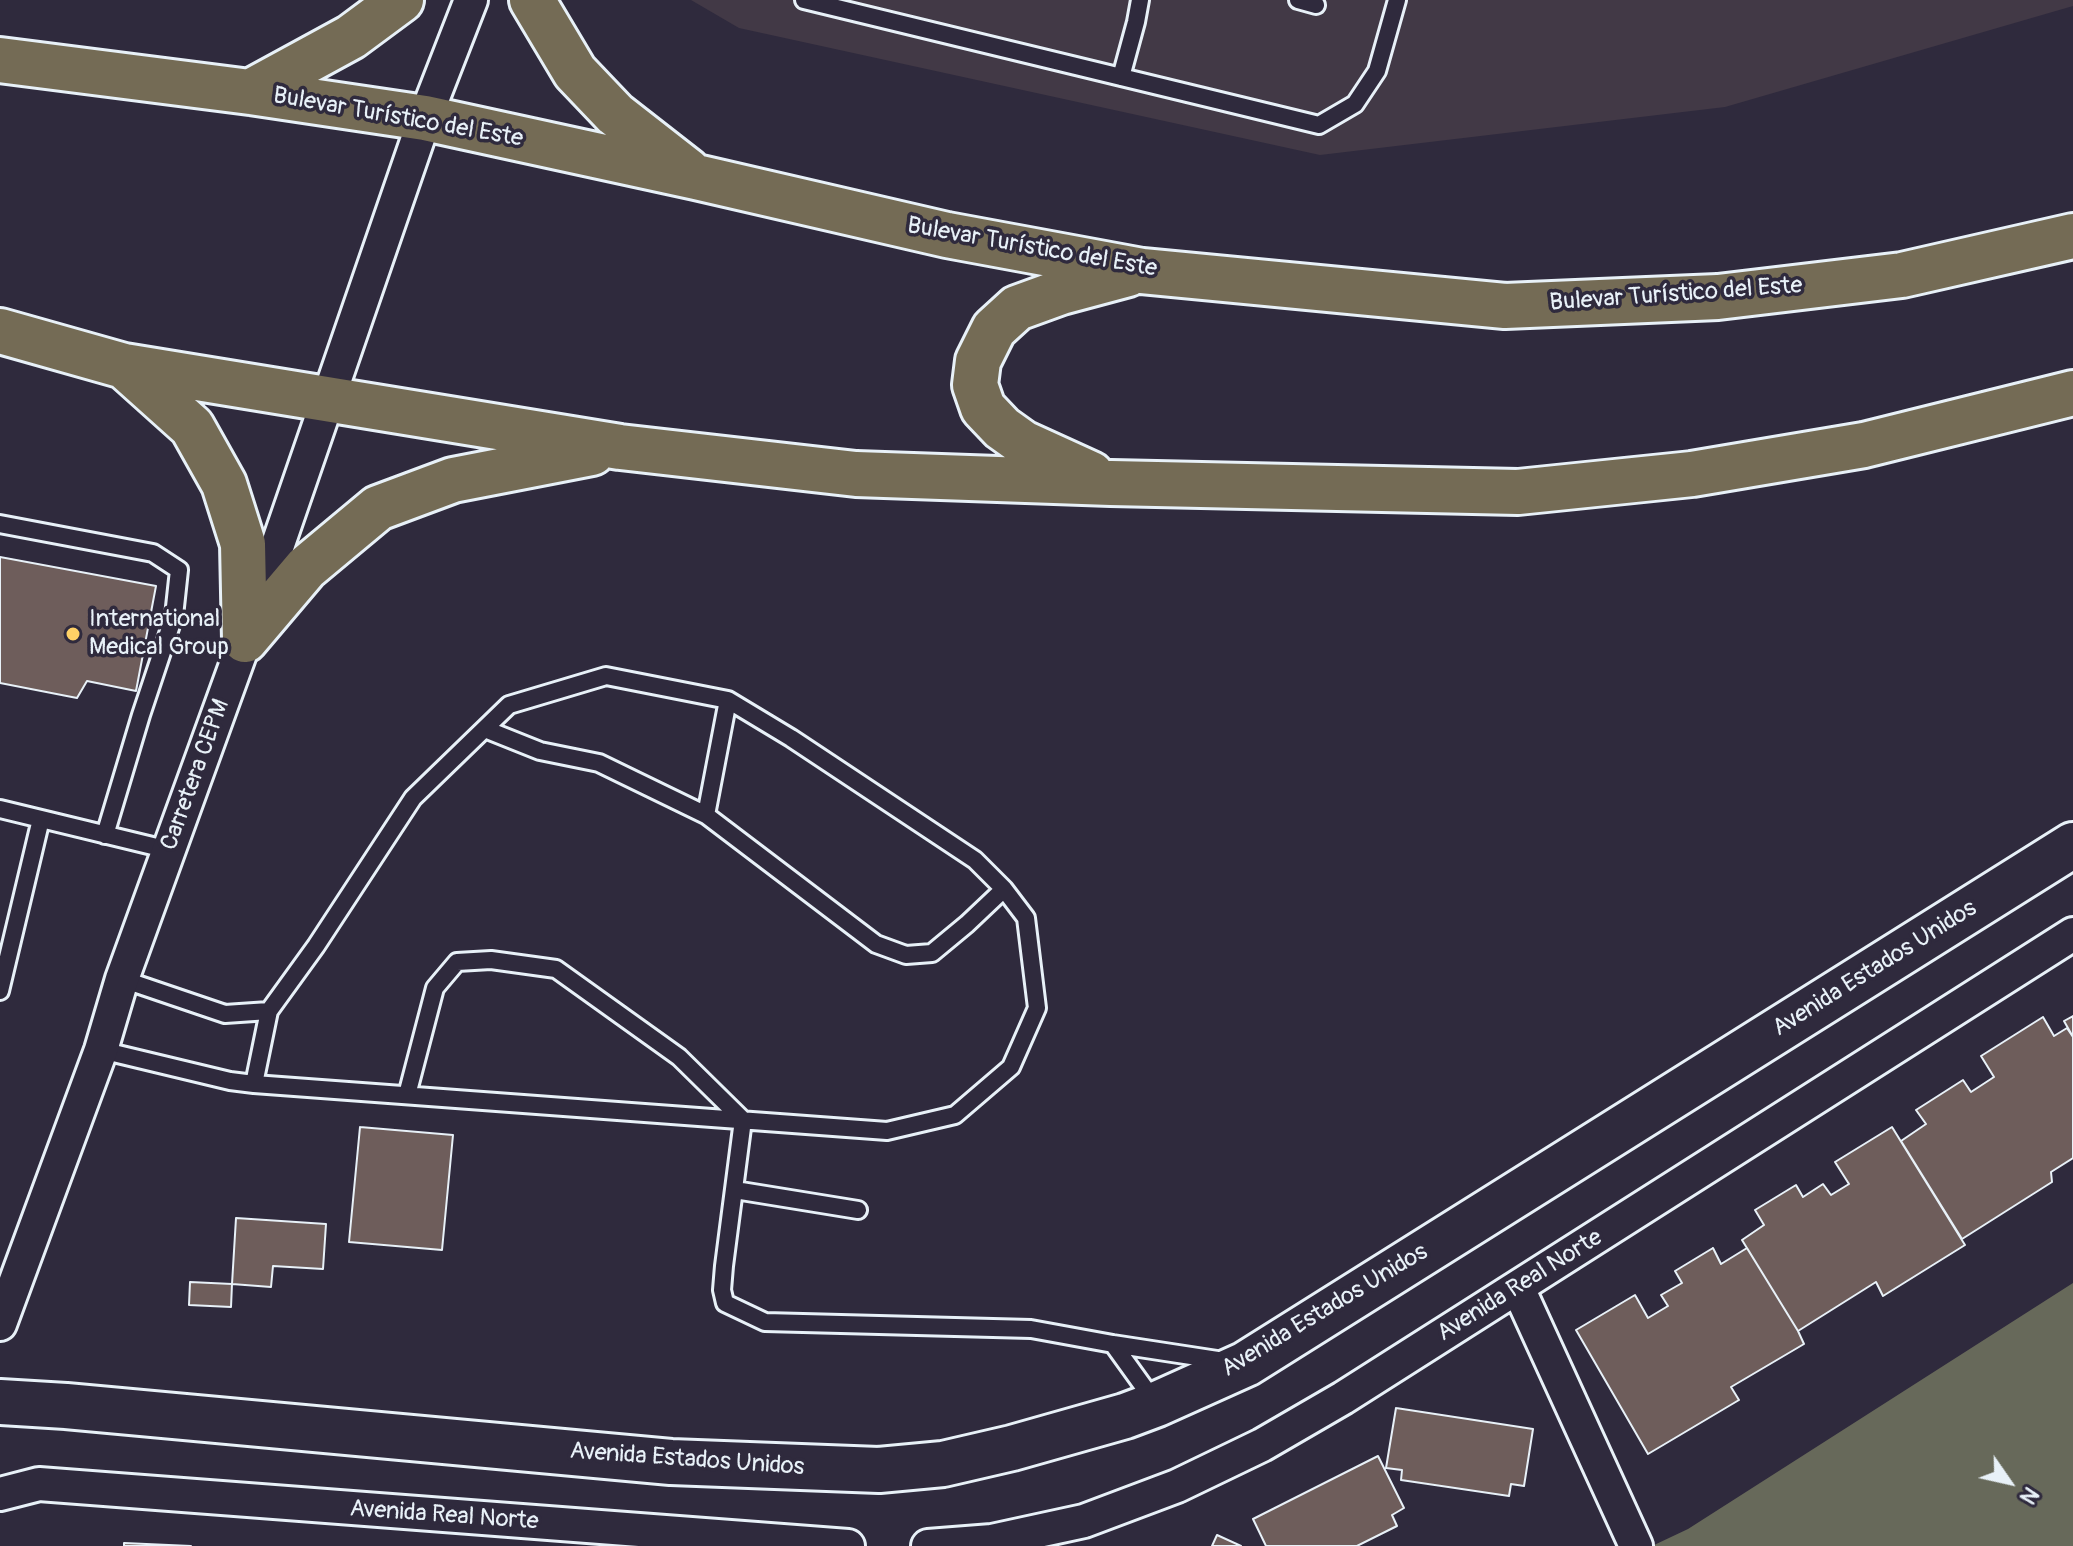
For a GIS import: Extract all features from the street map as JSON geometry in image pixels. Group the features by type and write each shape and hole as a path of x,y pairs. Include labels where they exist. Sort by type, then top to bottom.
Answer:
{"highway":[{"path":"250,92 351,37 401,0"},
{"path":"532,0 575,72 615,114 696,177"},
{"name":"Bulevar Turístico del Este","path":"0,60 425,118 947,235 1142,271 1505,306 1718,297 1887,277 2073,236"},
{"path":"1111,483 1023,443 1002,428 983,408 975,385 978,361 994,329 1017,308 1061,292 1142,271"},
{"path":"0,331 124,366 620,447 856,474 1111,483 1518,492 1692,474 1864,445 2073,393"},
{"path":"124,366 192,427 224,484 243,544 245,640"},
{"path":"245,640 306,568 378,508 453,480 620,447"}],"street":[{"name":"Carretera CEPM","path":"0,1324 101,1050 122,979 245,640 425,118 471,0"},
{"name":"Avenida Estados Unidos","path":"0,1402 671,1462 879,1470 943,1464 1012,1448 1125,1416 1246,1364 2073,845"},
{"name":"Avenida Real Norte","path":"928,1546 992,1541 1084,1521 1177,1486 1262,1445 1518,1288 2073,934"},
{"path":"1518,1288 1636,1546"},
{"name":"Avenida Real Norte","path":"0,1494 39,1484 848,1546"}],"lane":[{"path":"804,0 1319,125 1355,104 1377,71 1397,0"},
{"path":"1121,77 1140,0"},
{"path":"1298,0 1316,5"},
{"path":"0,524 153,553 179,570 174,616 105,835"},
{"path":"101,1050 254,1084 887,1131 955,1115 1011,1067 1037,1008 1026,918 1004,889 975,860 728,700 606,676 509,705 413,798 316,946 269,1011 254,1084"},
{"path":"706,815 728,700"},
{"path":"485,729 540,751 599,763 706,815 876,944 906,955 932,953 1004,889"},
{"path":"0,809 169,850"},
{"path":"0,991 41,819"},
{"path":"407,1095 435,988 457,962 491,960 556,969 679,1057 743,1120"},
{"path":"122,979 225,1014 269,1011"},
{"path":"743,1120 724,1266 722,1290 725,1303 765,1322 1031,1329 1246,1364"},
{"path":"735,1190 858,1210"},
{"path":"1113,1344 1157,1404"}],"shaded area":[{"path":"691,0 2073,0 2073,6 1725,107 1320,155 739,28"}],"green space":[{"path":"2073,1283 2073,1546 1652,1546 1688,1529"}],"building":[{"name":"International Medical Group","path":"0,557 156,586 136,691 87,681 77,698 0,683"},
{"path":"2073,1016 2073,1037 2064,1021"},
{"path":"2043,1017 2054,1036 2067,1028 2073,1037 2073,1158 2051,1172 2052,1182 1962,1239 1901,1141 1926,1124 1916,1110 1963,1080 1971,1092 1994,1077 1981,1056"},
{"path":"360,1127 453,1135 442,1250 349,1242"},
{"path":"1892,1127 1965,1245 1883,1296 1876,1282 1798,1331 1742,1240 1764,1225 1755,1210 1796,1185 1803,1197 1823,1184 1831,1195 1849,1184 1835,1162"},
{"path":"236,1218 326,1224 323,1269 273,1266 271,1287 232,1284"},
{"path":"1713,1248 1721,1264 1747,1248 1804,1344 1731,1387 1739,1400 1648,1454 1576,1330 1635,1295 1648,1318 1668,1306 1661,1295 1682,1283 1675,1271"},
{"path":"190,1282 232,1284 231,1307 189,1305"},
{"path":"1396,1408 1533,1429 1524,1486 1511,1484 1509,1496 1401,1480 1402,1470 1386,1468"},
{"path":"1378,1456 1404,1508 1392,1515 1397,1526 1357,1546 1266,1546 1253,1519"},
{"path":"1217,1535 1241,1546 1212,1546"},
{"path":"124,1543 191,1546 124,1546"}],"place":[{"name":"International Medical Group","path":"73,634"}]}
